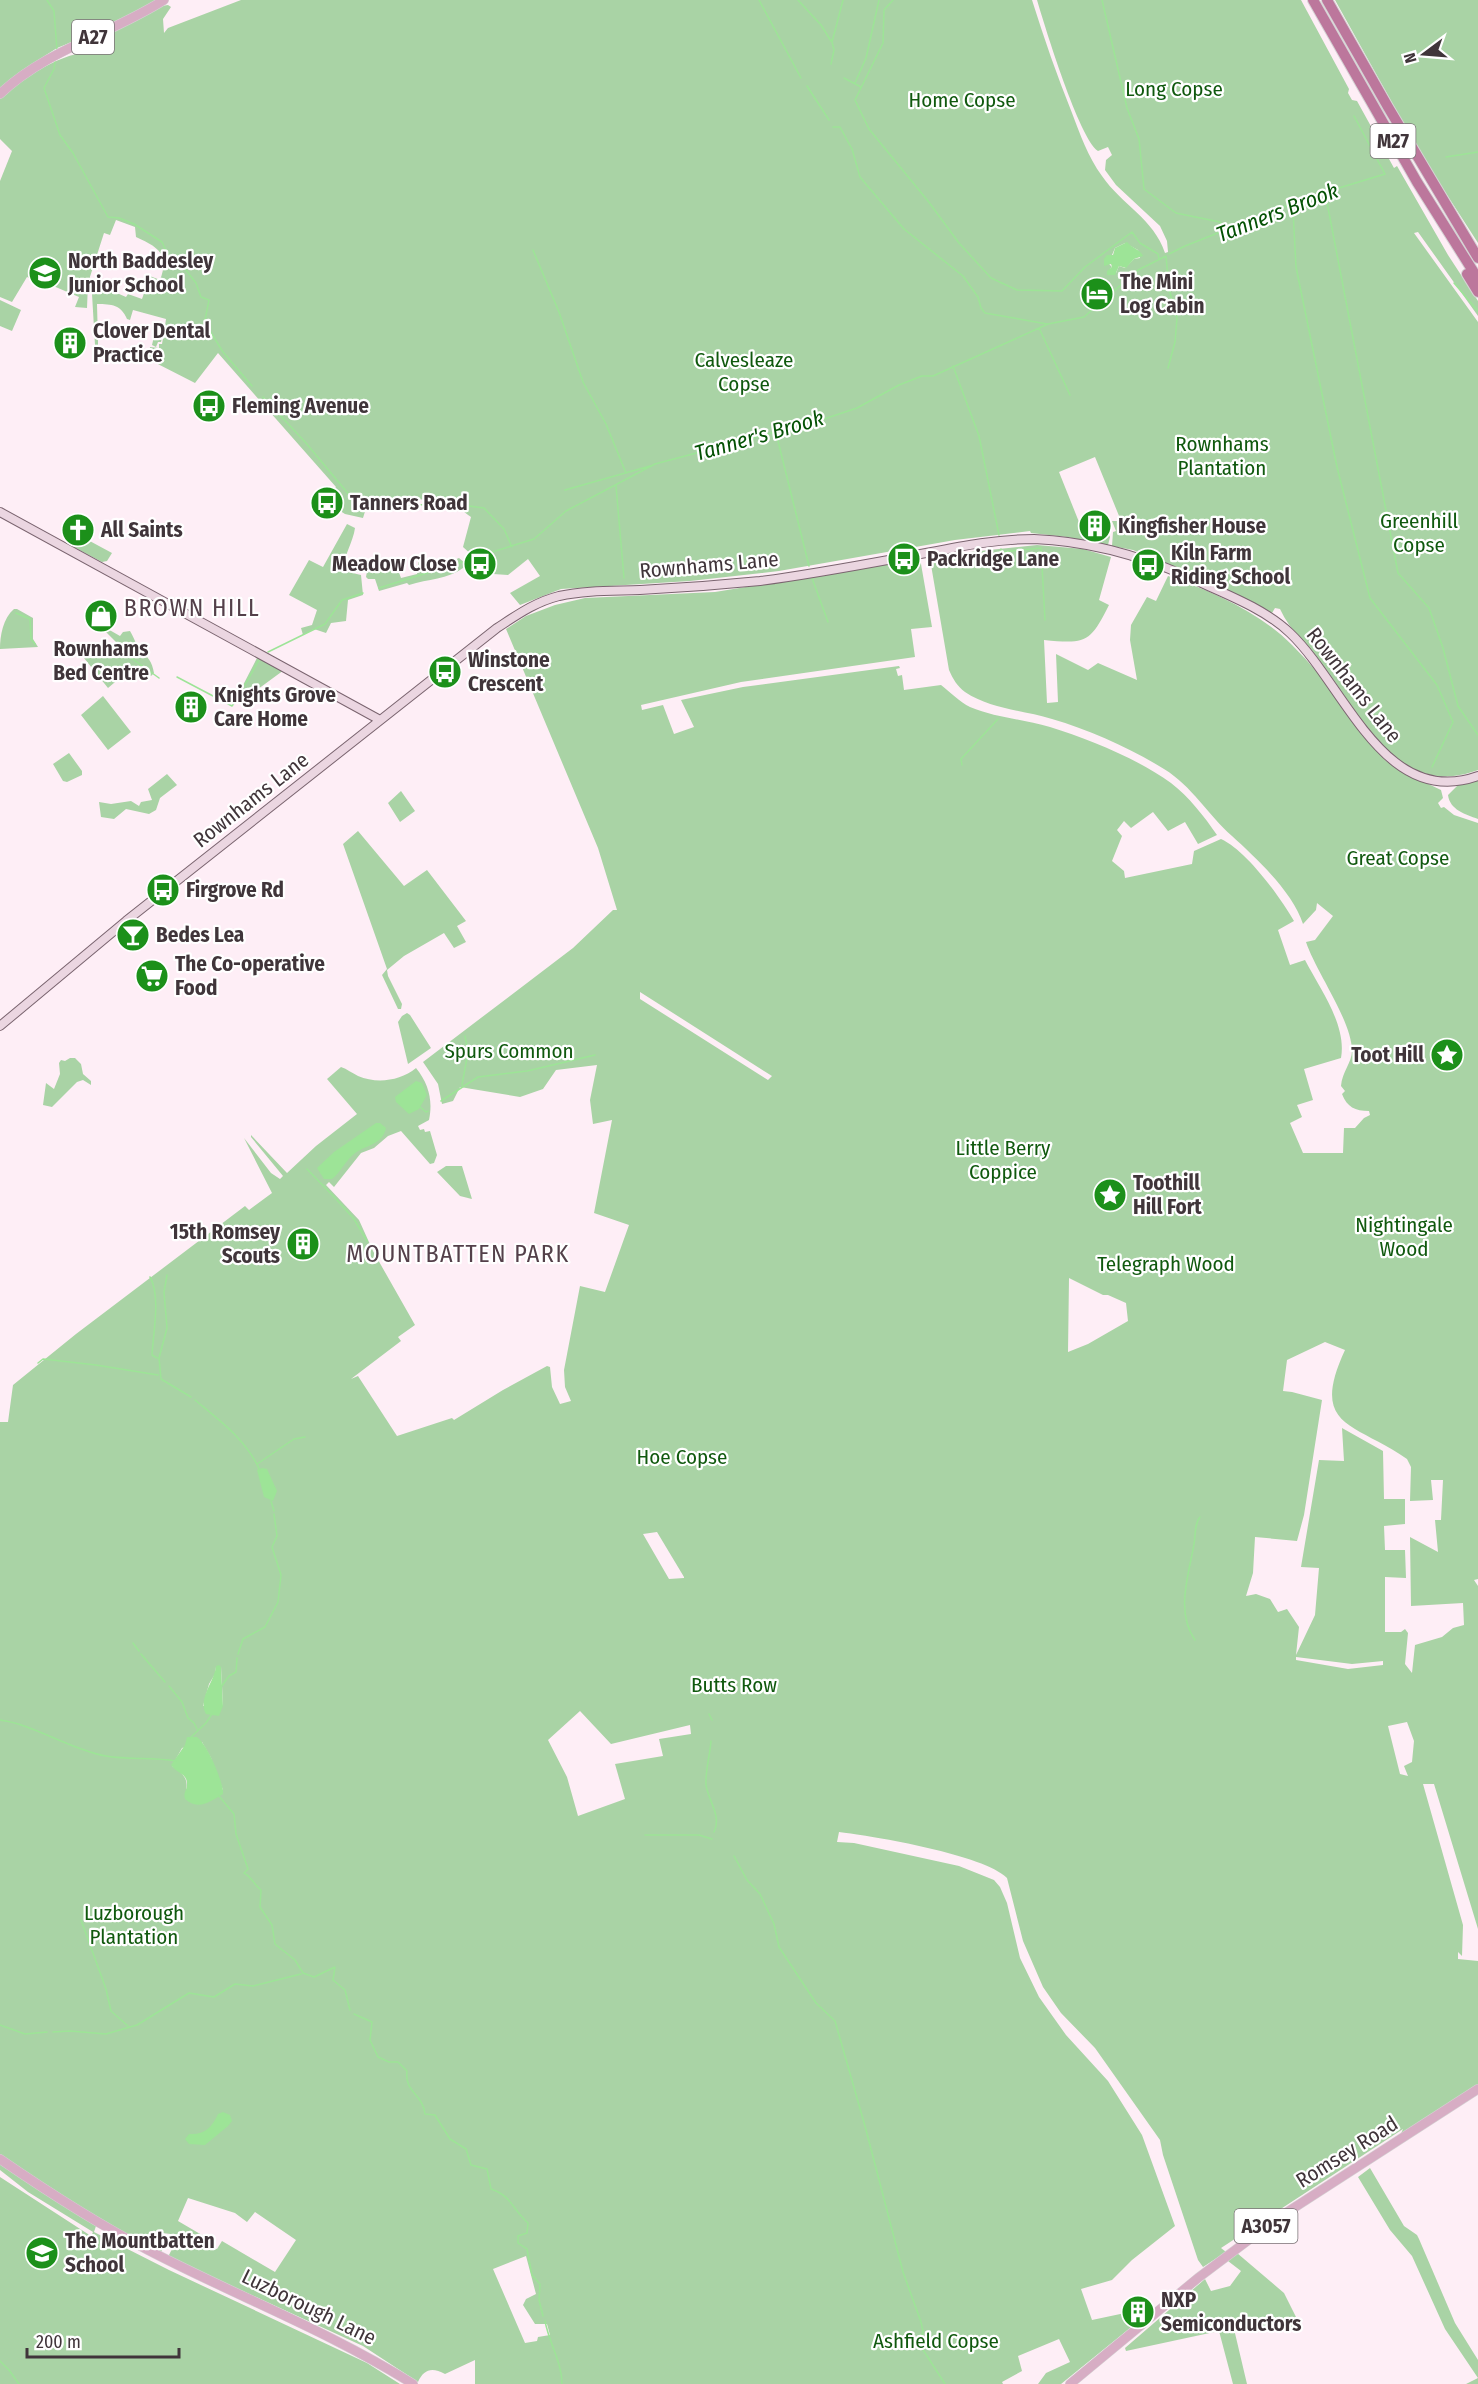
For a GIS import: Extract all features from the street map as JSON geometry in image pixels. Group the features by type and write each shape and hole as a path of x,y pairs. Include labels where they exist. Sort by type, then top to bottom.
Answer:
{"highway":[{"name":"M27","path":"1313,0 1417,182 1478,279"},
{"name":"M27","path":"1327,0 1478,258"},
{"name":"M27","path":"1417,182 1451,248 1478,292"}],"main road":[{"name":"A27","path":"0,94 42,63 164,0"},
{"name":"Romsey Road","path":"1070,2384 1198,2278 1275,2220 1478,2090"},
{"name":"Luzborough Lane","path":"0,2158 65,2203 148,2250 320,2331 369,2356 413,2384"}],"street":[{"path":"0,512 380,720"},
{"name":"Rownhams Lane","path":"0,1026 126,921 519,612 556,597 595,591 750,582 972,544 1010,540 1048,540 1091,545 1153,563 1277,622 1297,640 1376,743 1394,763 1409,773 1436,782 1457,782 1478,776"}],"green space":[{"path":"0,0 157,0 92,34 57,48 20,72 0,90"},
{"path":"241,0 1032,0 1061,85 1093,161 1110,186 1153,231 1165,253 1168,252 1167,241 1160,226 1116,185 1105,170 1106,160 1112,155 1108,147 1098,151 1090,142 1063,81 1037,0 1301,0 1349,89 1348,93 1352,100 1357,101 1394,168 1397,166 1448,255 1478,301 1478,316 1418,232 1414,233 1478,322 1478,770 1451,776 1427,774 1407,765 1388,751 1295,633 1280,609 1275,608 1272,613 1251,601 1133,550 1112,546 1113,532 1116,531 1112,521 1118,521 1122,533 1126,533 1095,457 1059,472 1085,537 1108,533 1110,537 1108,545 1030,531 955,540 779,571 690,581 561,589 520,605 510,593 540,576 528,559 508,575 493,574 463,547 471,517 454,505 431,500 409,499 367,505 363,518 345,514 326,502 336,487 218,353 195,383 148,359 150,347 159,348 159,344 162,344 166,319 133,310 130,320 115,306 97,304 98,345 95,345 92,294 110,290 126,297 128,294 142,299 150,276 160,280 163,271 164,264 160,252 136,237 135,227 116,220 110,235 104,233 88,283 87,308 75,307 79,297 27,277 12,302 0,297 0,181 12,151 0,139 0,99 41,69 63,58 88,51 88,42 161,6 171,7 163,19 164,33 168,28","holes":["1125,243 1138,250 1140,258 1134,259 1125,268 1119,266 1116,273 1110,269 1112,267 1109,264 1108,255 1112,255 1115,248"]},
{"path":"1335,0 1478,0 1478,243 1420,153"},
{"path":"0,300 21,310 12,331 0,326"},
{"path":"157,324 165,326 161,342 158,342 156,347 152,345"},
{"path":"347,524 355,528 344,571 361,575 363,595 348,600 346,621 331,623 326,633 314,629 303,635 301,628 312,625 317,610 289,595 309,560 323,567"},
{"path":"72,537 83,542 86,539 112,553 107,561 102,562 68,544"},
{"path":"1037,545 1083,549 1111,557 1099,600 1109,605 1097,627 1091,634 1078,641 1044,640 1047,703 1058,702 1056,654 1088,670 1098,663 1137,680 1130,640 1131,625 1147,597 1156,601 1168,576 1218,596 1265,622 1292,645 1329,686 1385,760 1403,772 1441,790 1443,798 1438,803 1441,808 1444,807 1454,815 1478,823 1478,1579 1474,1580 1478,1586 1478,1929 1434,1784 1423,1784 1463,1925 1462,1956 1458,1952 1458,1959 1478,1961 1478,2085 1400,2136 1403,2129 1221,2248 1226,2252 1203,2267 1198,2260 1160,2140 1095,2048 1061,2013 1043,1987 1023,1941 1007,1878 995,1870 953,1854 902,1842 839,1832 837,1842 854,1843 959,1866 994,1880 1000,1887 1007,1903 1020,1958 1039,1997 1066,2035 1108,2081 1142,2135 1175,2226 1132,2260 1112,2280 1081,2289 1092,2320 1125,2313 1135,2324 1061,2384 1038,2384 1046,2373 1070,2362 1059,2339 1018,2356 1022,2371 1002,2382 1003,2384 475,2384 475,2360 445,2374 429,2370 418,2382 363,2346 168,2257 173,2247 180,2248 179,2235 162,2233 161,2253 84,2211 0,2155 0,1422 8,1422 13,1385 76,1334 245,1206 249,1210 272,1193 244,1138 271,1173 280,1179 283,1176 251,1135 287,1173 316,1146 357,1114 327,1079 341,1067 358,1076 373,1080 396,1078 416,1068 427,1086 430,1106 429,1120 418,1126 420,1130 430,1131 437,1155 434,1163 430,1164 401,1131 388,1136 374,1148 361,1153 334,1187 329,1182 326,1185 359,1220 373,1251 415,1325 398,1337 401,1341 351,1379 358,1376 397,1436 452,1418 454,1420 547,1366 550,1367 552,1387 560,1404 571,1401 565,1387 564,1370 580,1286 605,1292 629,1225 594,1213 612,1120 593,1124 590,1100 597,1065 556,1070 543,1089 520,1097 460,1087 453,1101 442,1104 438,1084 423,1062 573,948 613,910 617,910 598,848 506,629 526,616 555,605 585,598 715,592 918,559 921,564 932,627 911,629 915,657 741,682 641,705 642,710 663,705 674,734 694,727 681,700 743,687 899,666 900,668 896,669 898,676 902,675 904,690 941,685 970,707 990,714 1040,724 1081,737 1113,750 1158,774 1178,788 1217,835 1198,844 1185,822 1168,831 1153,812 1131,828 1124,821 1117,830 1122,836 1112,861 1124,871 1125,878 1192,864 1194,851 1221,839 1241,854 1262,876 1294,921 1278,930 1290,965 1305,960 1331,1008 1342,1046 1341,1058 1304,1069 1313,1100 1297,1105 1302,1117 1290,1123 1303,1153 1343,1153 1344,1128 1355,1128 1370,1115 1369,1111 1356,1109 1349,1105 1342,1094 1345,1091 1341,1086 1342,1081 1352,1055 1350,1039 1340,1011 1306,942 1315,940 1333,916 1317,903 1316,910 1303,924 1291,900 1273,876 1223,828 1183,784 1164,769 1095,734 1066,723 985,702 962,690 949,670 930,559 932,556","holes":["640,992 772,1076 768,1080 640,999","1069,1278 1103,1295 1126,1303 1128,1321 1088,1344 1068,1352","1325,1342 1345,1350 1335,1376 1332,1395 1335,1409 1343,1420 1407,1459 1411,1467 1410,1501 1433,1500 1431,1480 1443,1480 1441,1520 1435,1520 1438,1552 1410,1537 1411,1606 1463,1603 1464,1625 1453,1628 1442,1637 1415,1645 1412,1673 1405,1664 1408,1633 1405,1629 1401,1632 1385,1632 1385,1577 1406,1578 1405,1550 1385,1550 1384,1526 1405,1524 1405,1499 1384,1499 1383,1451 1342,1428 1344,1461 1319,1460 1301,1567 1319,1568 1315,1615 1296,1655 1299,1627 1287,1609 1278,1612 1270,1599 1256,1594 1246,1596 1253,1573 1255,1537 1297,1541 1304,1515 1322,1400 1283,1391 1287,1360","657,1532 684,1577 669,1579 643,1534","1296,1657 1352,1664 1383,1661 1383,1665 1348,1669 1296,1660","216,1667 221,1667 223,1706 203,1706","580,1711 611,1744 690,1725 691,1734 659,1739 663,1756 615,1764 625,1799 578,1816 567,1777 548,1740","1407,1722 1414,1741 1412,1762 1404,1766 1408,1776 1400,1774 1388,1726","202,1742 211,1758 223,1790 186,1790 185,1779 172,1766 182,1748","188,2198 235,2213 247,2222 255,2212 296,2240 275,2272 222,2241 217,2249 207,2246 207,2238 178,2221","526,2256 536,2294 526,2299 523,2305 535,2324 547,2324 550,2335 525,2343 493,2269"]},
{"path":"459,558 465,563 463,568 457,572 409,585 407,583 379,591 375,579 366,577 368,565 386,571 397,567 401,578 417,574 419,560 437,567"},
{"path":"14,609 33,618 33,639 38,647 0,649 3,628 7,617"},
{"path":"106,628 120,636 123,632 130,631 151,663 154,673 151,676 139,667 135,672 127,672 108,688 84,658 114,658 120,650 119,645 104,630"},
{"path":"258,656 284,670 246,698 240,691"},
{"path":"103,696 131,732 108,750 81,715"},
{"path":"69,753 82,771 82,775 67,782 63,781 53,764"},
{"path":"167,774 177,785 160,798 156,810 149,814 126,809 114,819 101,817 99,802 111,804 131,801 139,806 141,802 152,800 148,789"},
{"name":"Great Copse","path":"1478,778 1478,819 1455,808 1448,795 1458,785"},
{"path":"401,791 415,811 400,822 388,803"},
{"path":"358,831 404,886 427,870 466,921 457,926 466,942 454,948 444,933 404,956 387,970 402,1004 401,1009 398,1009 382,975 387,969 343,844"},
{"path":"407,1013 431,1048 408,1064 398,1022"},
{"path":"75,1058 81,1064 83,1074 91,1081 91,1085 83,1080 77,1082 52,1107 43,1105 46,1083 54,1089 60,1074 59,1063 61,1060 65,1061"},
{"path":"446,1166 462,1166 472,1199 460,1196 437,1172"},
{"path":"0,2163 96,2226 94,2232 169,2270 367,2363 400,2384 0,2384 0,2177 91,2236 93,2232 28,2192 0,2170"},
{"path":"1370,2168 1404,2226 1417,2235 1455,2323 1478,2360 1478,2378 1445,2329 1412,2256 1390,2230 1358,2177"},
{"path":"1237,2253 1284,2293 1300,2325 1292,2331 1251,2327 1234,2329 1247,2384 1233,2384 1219,2331 1126,2351 1125,2348 1205,2279 1211,2291 1230,2286 1241,2271 1228,2261"},
{"path":"1478,2378 1478,2384 1466,2384"}],"shaded area":[{"path":"1127,242 1143,256 1134,259 1126,268 1119,266 1115,275 1107,275 1107,271 1112,267 1111,264 1104,266 1104,259 1107,255 1113,255 1115,248"},
{"path":"416,1081 422,1083 427,1095 419,1109 409,1114 396,1102 395,1097"},
{"path":"376,1123 386,1128 381,1138 354,1154 332,1179 324,1179 317,1168 334,1152"},
{"path":"267,1469 277,1491 273,1501 264,1497 257,1470"},
{"path":"219,1665 223,1706 219,1716 206,1714 204,1702 216,1666"},
{"path":"187,1737 197,1737 201,1741 213,1761 223,1790 223,1794 204,1804 190,1803 185,1799 187,1780 171,1765 185,1745"},
{"path":"223,2112 230,2115 232,2121 228,2126 205,2145 189,2144 185,2139 189,2134 207,2129 218,2114"}],"waterway":[{"path":"47,0 54,11 57,50"},
{"path":"759,0 801,78"},
{"path":"798,0 821,25 831,41"},
{"path":"831,64 834,50 832,42 843,0"},
{"path":"855,83 866,58 879,0"},
{"path":"893,0 884,10 883,43 855,100 869,129 959,243 991,278 1017,290 1062,291 1085,267 1132,232 1140,243 1158,254 1159,259"},
{"path":"1102,0 1127,108 1139,139 1144,189 1176,213 1220,222 1225,230"},
{"path":"55,62 54,69 44,88 60,135 73,153 108,217 119,218 134,224 162,242 169,257 182,265 196,283 201,297 209,300 205,320 208,327"},
{"path":"844,78 861,87"},
{"path":"807,86 829,120"},
{"name":"Tanners Brook","path":"1169,254 1306,198 1385,174 1354,116"},
{"path":"833,127 840,127 852,149 860,177 904,229 963,276 978,297 985,313 1047,324"},
{"name":"Tanners Brook","path":"1446,157 1478,152"},
{"path":"1325,192 1398,573 1429,608 1443,648 1458,706 1478,735"},
{"path":"1296,202 1293,210 1296,267 1337,467 1370,598 1437,685 1453,722 1432,767"},
{"path":"533,250 559,312 583,382 606,424 626,473"},
{"name":"Tanner's Brook","path":"476,557 534,539 566,511 655,464 857,408 899,385 922,376 933,376 1048,324 1084,317 1138,270 1166,256 1169,289 1177,318 1175,342 1168,368"},
{"path":"1454,283 1478,311"},
{"path":"1039,328 1070,395"},
{"path":"210,331 223,352 252,386"},
{"path":"953,366 979,436 999,535"},
{"path":"263,397 306,443 356,503 375,508 447,503 484,508 504,529 512,547"},
{"path":"776,433 809,566"},
{"path":"565,490 650,466"},
{"path":"616,486 624,578"},
{"path":"1001,549 1002,552 1041,548 1045,620"},
{"name":"Tanners Brook","path":"379,588 462,562"},
{"path":"812,578 828,622"},
{"name":"Tanners Brook","path":"268,652 325,624 342,600 363,593"},
{"path":"16,613 30,619 31,639 35,644"},
{"name":"Tanners Brook","path":"116,647 159,678"},
{"path":"245,685 260,658"},
{"name":"Tanners Brook","path":"177,677 232,706 235,702"},
{"path":"962,765 961,759 998,719"},
{"path":"462,1085 468,1052 465,1036"},
{"path":"441,1101 478,1077 527,1071 595,1055"},
{"path":"420,1107 428,1111"},
{"path":"307,1169 337,1200"},
{"path":"337,1200 354,1219 367,1241"},
{"path":"167,1275 164,1292 167,1328 159,1358 161,1379 191,1397"},
{"path":"150,1277 156,1304 152,1355 157,1358"},
{"path":"38,1363 43,1359 158,1375"},
{"path":"195,1400 223,1423 240,1441 255,1460 260,1471"},
{"path":"257,1464 294,1439 305,1437"},
{"path":"271,1501 274,1511"},
{"path":"238,1654 243,1639 265,1627 278,1602 281,1575 272,1547 277,1536 274,1514"},
{"path":"1195,1640 1186,1617 1185,1593 1196,1526 1200,1517"},
{"path":"133,1643 139,1651"},
{"path":"141,1654 165,1682"},
{"path":"221,1687 229,1676 236,1672 237,1658"},
{"path":"169,1686 182,1702 188,1718 197,1729"},
{"path":"190,1738 212,1714"},
{"path":"709,1714 712,1720"},
{"path":"0,1720 26,1726 93,1753 123,1758 176,1761"},
{"path":"711,1741 706,1785 716,1814 714,1832"},
{"path":"219,1796 234,1814 236,1834 248,1869 244,1873 261,1890 260,1907 272,1925 275,1944 295,1960 303,1973 314,1977 335,1967 333,1980 345,1990 350,2010"},
{"path":"645,1835 699,1835 712,1839"},
{"path":"734,1856 747,1880 760,1894 774,1924 779,1947 816,2003 835,2021 903,2272 921,2322 923,2331 920,2345 945,2384"},
{"path":"81,1920 106,1989 111,2011 128,2026"},
{"path":"53,2032 106,2034 137,2025 189,1993 214,1997 235,1984 253,1986 301,1974"},
{"path":"354,2014 372,2022 370,2040 378,2057 389,2062 398,2062 407,2071 408,2084 424,2107 425,2114 435,2115 450,2139 466,2149 471,2165 487,2169 491,2189 508,2199 528,2223 527,2233 518,2236 518,2243 527,2249 532,2275 540,2284 539,2300 543,2316"},
{"path":"0,2025 25,2034 47,2032"},
{"path":"545,2321 560,2368 562,2384"},
{"path":"0,2361 19,2384"}],"place":[{"name":"North Baddesley Junior School","path":"45,273"},
{"name":"The Mini Log Cabin","path":"1097,294"},
{"name":"Clover Dental Practice","path":"70,343"},
{"name":"Fleming Avenue","path":"209,406"},
{"name":"Tanners Road","path":"327,503"},
{"name":"Kingfisher House","path":"1095,526"},
{"name":"All Saints","path":"78,530"},
{"name":"Packridge Lane","path":"904,559"},
{"name":"Meadow Close","path":"480,564"},
{"name":"Kiln Farm Riding School","path":"1148,565"},
{"name":"Rownhams Bed Centre","path":"101,616"},
{"name":"Winstone Crescent","path":"445,672"},
{"name":"Knights Grove Care Home","path":"191,707"},
{"name":"Firgrove Rd","path":"163,890"},
{"name":"Bedes Lea","path":"133,935"},
{"name":"The Co-operative Food","path":"152,976"},
{"name":"Toot Hill","path":"1447,1055"},
{"name":"Toothill Hill Fort","path":"1110,1195"},
{"name":"15th Romsey Scouts","path":"303,1244"},
{"name":"The Mountbatten School","path":"42,2253"},
{"name":"NXP Semiconductors","path":"1138,2312"}],"district":[{"name":"BROWN HILL","path":"192,608"},
{"name":"MOUNTBATTEN PARK","path":"458,1254"}],"park label":[{"name":"Long Copse","path":"1174,89"},
{"name":"Home Copse","path":"962,100"},
{"name":"Calvesleaze Copse","path":"744,372"},
{"name":"Rownhams Plantation","path":"1222,456"},
{"name":"Greenhill Copse","path":"1419,533"},
{"name":"Spurs Common","path":"509,1051"},
{"name":"Little Berry Coppice","path":"1003,1160"},
{"name":"Nightingale Wood","path":"1404,1237"},
{"name":"Telegraph Wood","path":"1166,1264"},
{"name":"Hoe Copse","path":"682,1457"},
{"name":"Butts Row","path":"734,1685"},
{"name":"Luzborough Plantation","path":"134,1925"},
{"name":"Ashfield Copse","path":"936,2341"}]}
